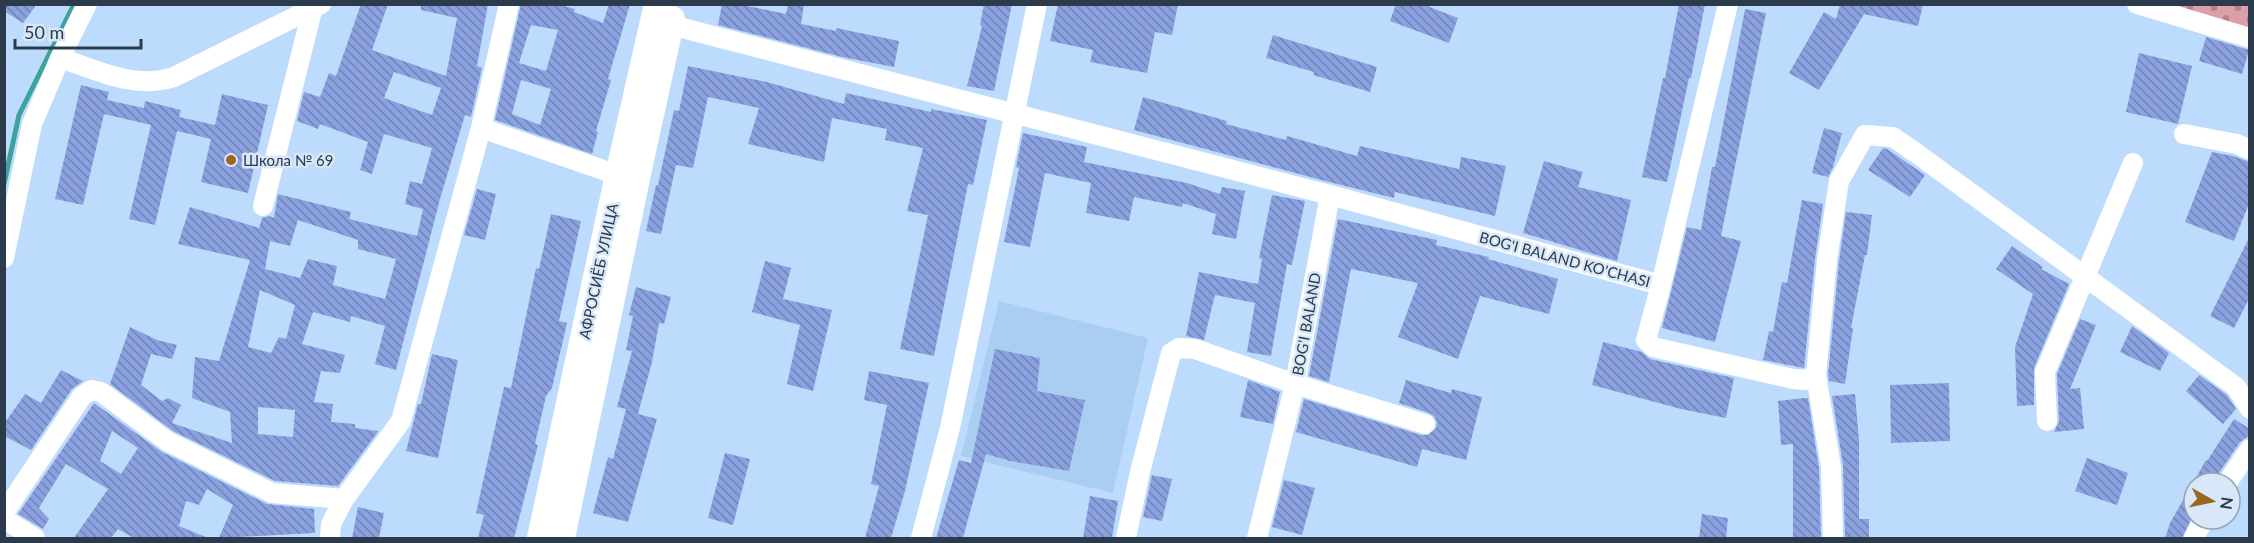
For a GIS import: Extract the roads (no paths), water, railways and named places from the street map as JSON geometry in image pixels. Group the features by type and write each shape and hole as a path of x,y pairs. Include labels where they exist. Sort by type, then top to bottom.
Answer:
{"main road":[{"name":"АФРОСИЁБ УЛИЦА","path":"592,350 618,175 664,14"},
{"name":"АФРОСИЁБ УЛИЦА","path":"540,538 571,441 639,169 664,14"},
{"name":"АФРОСИЁБ УЛИЦА","path":"562,538 571,441"}],"street":[{"path":"4,258 32,124 60,58 87,4"},
{"path":"330,538 331,524 344,499 401,421 481,128 508,4"},
{"path":"921,538 950,428 1037,4"},
{"name":"BOG'I BALAND KO'CHASI","path":"664,14 1014,113 1330,195 1661,285 1728,4"},
{"path":"2137,4 2250,38"},
{"path":"60,58 114,77 147,83 158,82 174,77 316,8"},
{"path":"263,206 316,8"},
{"path":"481,128 618,175"},
{"path":"2184,134 2237,144 2250,150"},
{"path":"1833,538 1831,467 1816,375 1827,260 1839,181 1865,135 1893,137 2236,387 2250,409"},
{"path":"2047,421 2045,372 2133,164"},
{"name":"BOG'I BALAND","path":"1126,538 1140,472 1171,353 1179,348 1196,349 1295,384 1330,195"},
{"path":"1661,285 1646,340 1653,347 1793,380 1806,380 1816,375"},
{"path":"1257,538 1295,384 1425,424"},
{"path":"4,513 82,396 91,390 101,392 167,441 272,493 344,499"},
{"path":"2235,471 2250,449"},
{"path":"4,519 35,538"}],"waterway":[{"path":"4,184 19,115 74,4"}],"place":[{"name":"Школа № 69","path":"231,160"}]}
